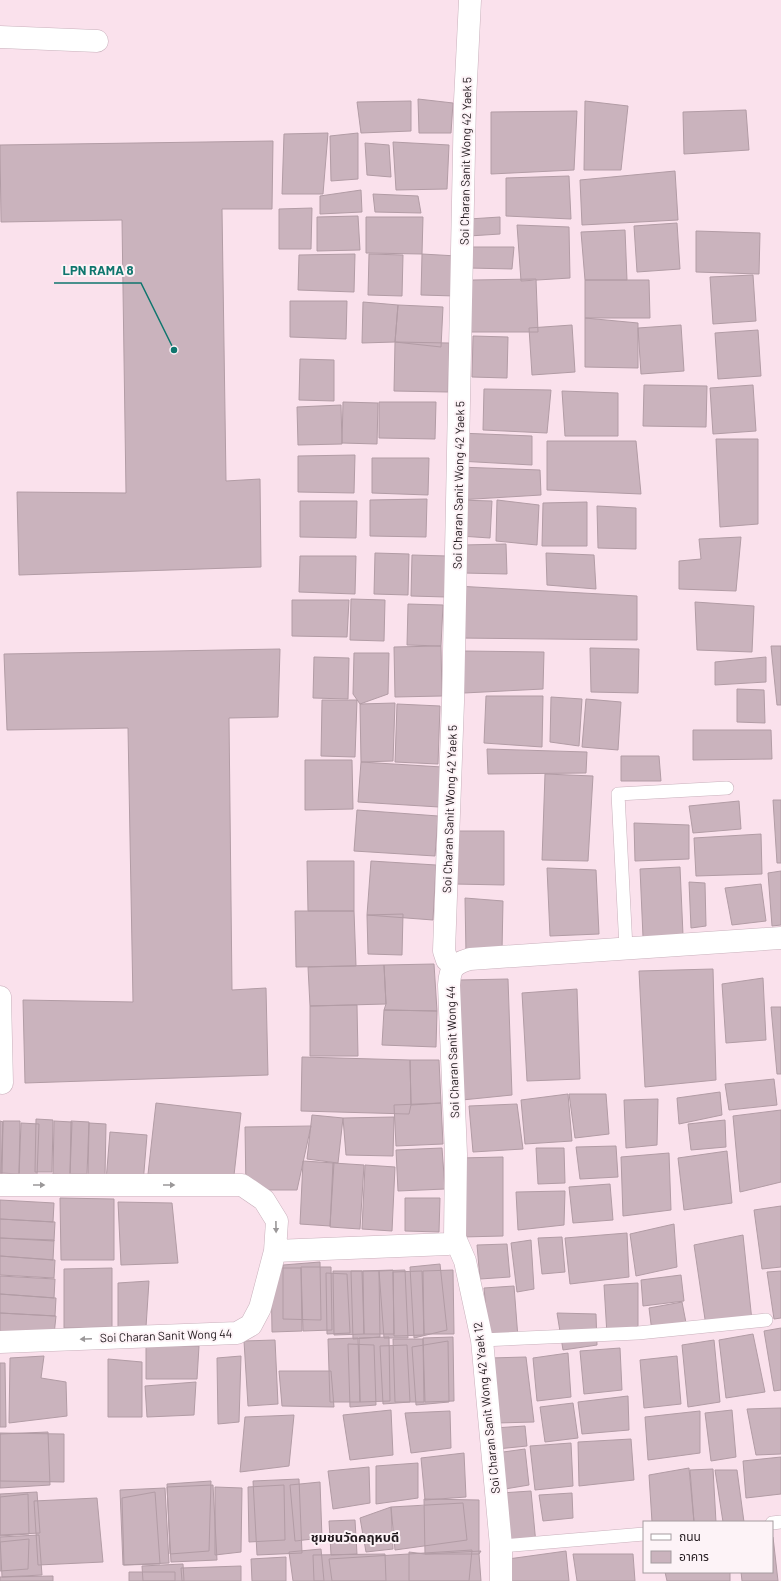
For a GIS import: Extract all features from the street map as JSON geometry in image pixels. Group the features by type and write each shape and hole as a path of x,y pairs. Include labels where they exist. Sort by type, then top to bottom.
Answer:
{"street":[{"name":"Soi Charan Sanit Wong 42 Yaek 5","path":"454,966 447,960 444,951 453,702 465,117 470,0"},
{"path":"0,37 97,41"},
{"path":"454,966 470,959 781,938"},
{"name":"Soi Charan Sanit Wong 44","path":"454,966 450,972 449,985 456,1154 455,1238"},
{"path":"0,997 2,1084"},
{"name":"Soi Charan Sanit Wong 44","path":"0,1185 242,1185 264,1200 277,1222 275,1251 260,1308 251,1325 237,1333 0,1342"},
{"path":"275,1251 448,1244 455,1238"},
{"name":"Soi Charan Sanit Wong 42 Yaek 12","path":"455,1238 464,1261 482,1340 501,1546 501,1581"}],"lane":[{"path":"626,948 618,794 727,788"},
{"path":"482,1340 638,1333 766,1320"},
{"path":"501,1546 643,1534"}],"building":[{"path":"418,99 453,103 451,133 419,133"},
{"path":"411,101 411,131 361,133 357,102"},
{"path":"585,101 628,106 621,170 584,170"},
{"path":"746,110 749,150 684,154 683,112"},
{"path":"577,111 574,170 491,174 491,112"},
{"path":"328,133 323,194 282,194 284,134"},
{"path":"358,133 358,179 331,181 330,136"},
{"path":"273,141 272,209 222,209 226,481 260,479 261,567 19,575 17,492 126,493 122,220 1,222 0,145"},
{"path":"393,142 449,145 447,189 396,190"},
{"path":"365,143 389,145 391,177 367,175"},
{"path":"675,171 678,220 582,225 580,180"},
{"path":"569,176 571,219 506,216 506,178"},
{"path":"361,190 362,212 320,214 320,196"},
{"path":"373,194 418,196 421,213 375,212"},
{"path":"312,208 311,249 279,249 279,209"},
{"path":"358,216 360,250 317,251 317,217"},
{"path":"366,217 423,217 422,254 366,253"},
{"path":"500,217 500,234 469,236 469,219"},
{"path":"677,223 680,269 637,272 634,226"},
{"path":"517,225 569,227 570,278 521,281"},
{"path":"625,230 627,280 585,280 581,232"},
{"path":"696,231 760,233 759,274 696,272"},
{"path":"469,247 514,247 512,269 469,268"},
{"path":"355,254 354,292 298,290 299,255"},
{"path":"369,254 403,255 402,296 368,295"},
{"path":"422,254 457,256 455,296 421,295"},
{"path":"753,275 756,321 713,324 710,277"},
{"path":"536,279 538,332 466,332 467,299 473,280"},
{"path":"585,280 649,280 650,318 585,318"},
{"path":"290,301 347,301 346,339 290,337"},
{"path":"363,302 398,305 395,342 362,343"},
{"path":"398,305 443,307 441,347 395,342"},
{"path":"585,318 638,323 638,368 585,367"},
{"path":"572,325 575,372 532,375 529,328"},
{"path":"681,325 684,371 641,374 638,328"},
{"path":"758,330 761,376 718,379 715,333"},
{"path":"473,336 508,337 507,378 472,377"},
{"path":"395,342 449,343 448,392 394,391"},
{"path":"300,359 334,360 334,401 299,400"},
{"path":"644,385 707,386 706,427 643,426"},
{"path":"753,385 756,431 713,434 710,388"},
{"path":"484,389 551,390 547,433 483,430"},
{"path":"562,391 618,393 618,436 565,436"},
{"path":"343,402 378,403 377,444 342,443"},
{"path":"379,402 436,402 435,439 379,438"},
{"path":"341,405 342,444 298,445 297,407"},
{"path":"459,433 532,436 532,465 458,461"},
{"path":"716,439 758,439 758,524 720,527"},
{"path":"547,441 636,441 641,494 547,490"},
{"path":"355,455 354,493 298,492 298,456"},
{"path":"372,458 429,458 428,495 372,493"},
{"path":"458,467 540,470 541,495 458,500"},
{"path":"427,499 426,537 370,536 370,500"},
{"path":"458,500 492,501 490,538 460,536"},
{"path":"497,500 539,505 537,545 496,541"},
{"path":"300,501 357,501 356,538 300,537"},
{"path":"587,502 587,546 542,546 543,503"},
{"path":"597,506 636,508 636,549 598,548"},
{"path":"741,537 736,591 679,589 679,561 701,559 699,539"},
{"path":"506,544 507,574 463,573 463,545"},
{"path":"375,553 409,554 408,595 374,594"},
{"path":"546,553 594,555 596,589 547,585"},
{"path":"412,555 447,556 446,597 411,596"},
{"path":"300,556 356,556 355,594 299,592"},
{"path":"456,586 637,596 637,640 458,638"},
{"path":"351,599 385,600 384,641 350,640"},
{"path":"292,600 349,600 347,637 292,636"},
{"path":"695,602 754,606 752,652 697,650"},
{"path":"408,604 443,605 441,646 407,645"},
{"path":"441,646 442,696 395,697 394,647"},
{"path":"771,646 781,646 781,705 777,705"},
{"path":"590,648 639,649 638,693 591,692"},
{"path":"280,649 278,717 229,718 232,990 266,988 268,1075 25,1083 23,1000 133,1002 128,728 7,730 4,654"},
{"path":"463,651 544,652 543,689 464,693"},
{"path":"354,653 389,653 388,694 360,704 353,694"},
{"path":"314,657 349,658 348,699 313,698"},
{"path":"766,657 766,682 715,685 715,662"},
{"path":"737,689 764,690 765,723 737,722"},
{"path":"486,696 543,696 542,747 484,743"},
{"path":"551,697 582,699 579,746 550,742"},
{"path":"586,699 621,702 618,750 582,747"},
{"path":"322,700 357,700 355,757 321,756"},
{"path":"395,703 393,761 361,762 360,704"},
{"path":"397,704 440,706 438,764 395,762"},
{"path":"693,730 771,730 772,759 693,760"},
{"path":"487,749 587,752 586,773 488,774"},
{"path":"621,756 659,756 661,781 621,781"},
{"path":"305,760 352,760 353,809 305,810"},
{"path":"361,762 442,767 439,807 358,802"},
{"path":"545,774 593,776 588,861 542,860"},
{"path":"773,800 781,800 781,863 777,863"},
{"path":"739,801 741,829 693,833 689,806"},
{"path":"357,810 438,816 435,856 354,851"},
{"path":"634,823 689,825 689,859 635,861"},
{"path":"455,831 504,831 504,885 454,884"},
{"path":"761,834 762,874 696,876 694,838"},
{"path":"307,861 354,861 354,911 308,911"},
{"path":"371,861 436,865 433,920 367,915"},
{"path":"680,867 683,935 643,937 640,869"},
{"path":"547,868 596,870 599,934 550,936"},
{"path":"781,871 781,925 772,926 768,873"},
{"path":"689,882 705,883 706,926 691,928"},
{"path":"761,884 766,921 732,925 725,888"},
{"path":"465,898 503,901 502,951 466,954"},
{"path":"295,911 354,911 356,966 296,967"},
{"path":"403,914 402,955 368,954 367,915"},
{"path":"434,964 437,1011 384,1010 386,1004 384,965"},
{"path":"384,965 386,1004 310,1006 308,967"},
{"path":"713,969 716,1080 645,1087 639,971"},
{"path":"763,978 766,1040 726,1043 722,984"},
{"path":"508,979 512,1095 462,1100 459,980"},
{"path":"577,989 580,1079 527,1081 522,993"},
{"path":"357,1005 358,1056 310,1056 310,1006"},
{"path":"771,1007 781,1007 781,1074 777,1074"},
{"path":"384,1010 437,1011 436,1047 382,1045"},
{"path":"302,1057 410,1060 411,1105 409,1114 301,1111"},
{"path":"410,1060 439,1060 441,1103 411,1105"},
{"path":"774,1079 777,1105 729,1110 725,1084"},
{"path":"720,1092 722,1115 679,1124 677,1098"},
{"path":"568,1094 572,1141 525,1144 521,1100"},
{"path":"569,1094 606,1094 609,1134 575,1138"},
{"path":"658,1099 657,1145 626,1148 624,1100"},
{"path":"156,1103 241,1113 233,1184 148,1174"},
{"path":"441,1103 443,1144 396,1146 394,1105"},
{"path":"517,1104 523,1149 473,1152 469,1106"},
{"path":"781,1110 781,1182 740,1192 733,1116"},
{"path":"312,1115 343,1118 338,1163 307,1159"},
{"path":"394,1117 393,1156 346,1155 343,1118"},
{"path":"36,1119 53,1120 52,1172 35,1172"},
{"path":"725,1120 726,1147 691,1150 688,1124"},
{"path":"0,1121 3,1122 2,1174 0,1174"},
{"path":"3,1121 20,1121 19,1174 1,1173"},
{"path":"54,1121 72,1122 70,1175 53,1174"},
{"path":"71,1121 89,1122 87,1174 70,1174"},
{"path":"21,1123 39,1124 37,1176 19,1176"},
{"path":"89,1123 106,1124 105,1177 88,1176"},
{"path":"311,1126 297,1190 246,1190 245,1127"},
{"path":"110,1132 147,1135 143,1184 106,1181"},
{"path":"616,1146 618,1177 580,1179 576,1147"},
{"path":"442,1148 445,1189 398,1191 396,1150"},
{"path":"536,1148 564,1148 565,1183 538,1184"},
{"path":"727,1151 732,1203 684,1210 678,1158"},
{"path":"669,1153 671,1210 623,1216 621,1157"},
{"path":"503,1157 503,1236 462,1237 460,1158"},
{"path":"303,1161 334,1163 330,1226 300,1224"},
{"path":"333,1163 364,1165 360,1229 330,1227"},
{"path":"365,1165 395,1167 392,1231 362,1229"},
{"path":"610,1184 613,1220 573,1223 569,1187"},
{"path":"565,1191 564,1225 518,1230 516,1192"},
{"path":"60,1198 114,1199 114,1260 61,1260"},
{"path":"405,1198 440,1198 439,1232 405,1231"},
{"path":"0,1200 54,1203 53,1222 0,1219"},
{"path":"118,1202 172,1203 178,1263 121,1265"},
{"path":"781,1206 781,1267 762,1269 754,1210"},
{"path":"0,1219 55,1222 54,1241 0,1238"},
{"path":"674,1224 677,1267 636,1276 630,1234"},
{"path":"627,1233 629,1277 570,1284 565,1238"},
{"path":"743,1235 752,1321 706,1326 694,1245"},
{"path":"562,1237 565,1272 542,1274 538,1238"},
{"path":"0,1238 54,1240 53,1260 0,1256"},
{"path":"531,1240 534,1289 517,1292 511,1243"},
{"path":"507,1244 510,1277 480,1279 477,1245"},
{"path":"0,1256 55,1260 54,1278 0,1275"},
{"path":"320,1262 321,1320 283,1319 283,1265"},
{"path":"440,1264 447,1330 414,1338 410,1267"},
{"path":"301,1267 331,1267 332,1330 303,1331"},
{"path":"112,1268 112,1327 64,1328 64,1269"},
{"path":"271,1268 301,1268 302,1331 272,1332"},
{"path":"393,1270 394,1334 364,1334 363,1271"},
{"path":"405,1270 408,1338 384,1338 379,1271"},
{"path":"453,1270 454,1334 424,1334 423,1271"},
{"path":"333,1271 362,1271 364,1334 334,1335"},
{"path":"351,1271 379,1271 380,1337 353,1339"},
{"path":"422,1271 424,1335 394,1336 393,1272"},
{"path":"781,1271 781,1318 774,1319 767,1272"},
{"path":"326,1273 347,1274 350,1333 327,1334"},
{"path":"681,1275 684,1301 643,1306 641,1280"},
{"path":"0,1276 55,1279 54,1298 0,1294"},
{"path":"149,1281 146,1327 118,1328 118,1283"},
{"path":"638,1283 638,1333 607,1335 604,1285"},
{"path":"514,1286 518,1338 489,1340 484,1288"},
{"path":"0,1294 56,1298 55,1316 0,1313"},
{"path":"682,1302 687,1328 652,1332 649,1308"},
{"path":"0,1313 56,1316 54,1335 0,1332"},
{"path":"557,1313 596,1314 597,1345 563,1350"},
{"path":"781,1328 781,1390 774,1391 764,1331"},
{"path":"753,1334 765,1392 726,1398 719,1340"},
{"path":"389,1337 390,1401 360,1402 359,1338"},
{"path":"453,1337 454,1401 425,1402 423,1338"},
{"path":"358,1338 360,1402 330,1402 328,1339"},
{"path":"393,1339 423,1339 424,1402 395,1402"},
{"path":"275,1340 278,1404 248,1406 244,1341"},
{"path":"714,1340 720,1402 688,1407 682,1345"},
{"path":"448,1341 449,1402 416,1405 412,1347"},
{"path":"348,1344 374,1345 376,1405 350,1407"},
{"path":"407,1345 410,1402 383,1404 380,1346"},
{"path":"146,1346 199,1346 197,1379 146,1379"},
{"path":"620,1348 622,1390 584,1394 580,1351"},
{"path":"568,1353 571,1397 537,1401 533,1358"},
{"path":"44,1356 41,1378 66,1382 67,1416 9,1423 10,1358"},
{"path":"241,1356 239,1422 218,1424 217,1358"},
{"path":"677,1356 681,1404 644,1408 640,1360"},
{"path":"526,1357 534,1422 497,1423 490,1358"},
{"path":"108,1359 142,1362 142,1417 108,1417"},
{"path":"0,1363 5,1363 6,1427 0,1427"},
{"path":"279,1371 331,1371 334,1407 282,1406"},
{"path":"196,1382 194,1415 147,1417 145,1386"},
{"path":"628,1396 629,1430 582,1434 578,1402"},
{"path":"573,1403 578,1438 545,1442 540,1407"},
{"path":"781,1408 781,1454 756,1455 747,1409"},
{"path":"391,1410 393,1455 350,1460 343,1415"},
{"path":"732,1410 736,1457 711,1461 705,1413"},
{"path":"450,1411 451,1448 411,1453 405,1413"},
{"path":"700,1411 700,1453 648,1460 645,1417"},
{"path":"294,1415 289,1466 240,1472 245,1417"},
{"path":"525,1426 527,1446 497,1449 494,1428"},
{"path":"48,1432 50,1485 0,1488 0,1434"},
{"path":"0,1433 64,1434 64,1482 0,1481"},
{"path":"631,1439 634,1480 579,1486 578,1442"},
{"path":"571,1443 573,1486 535,1490 530,1446"},
{"path":"525,1449 529,1485 499,1490 496,1453"},
{"path":"464,1453 466,1497 425,1500 421,1458"},
{"path":"781,1457 781,1494 746,1498 743,1461"},
{"path":"418,1463 418,1498 376,1504 376,1466"},
{"path":"369,1467 370,1503 333,1509 328,1471"},
{"path":"689,1468 694,1521 652,1521 649,1475"},
{"path":"713,1469 716,1521 694,1521 690,1470"},
{"path":"715,1470 737,1470 744,1521 723,1521"},
{"path":"299,1479 302,1553 257,1555 253,1481"},
{"path":"211,1481 209,1551 170,1554 167,1484"},
{"path":"320,1482 322,1538 295,1541 290,1485"},
{"path":"213,1485 217,1560 171,1562 167,1487"},
{"path":"284,1485 285,1540 249,1542 248,1487"},
{"path":"215,1487 242,1488 241,1552 215,1555"},
{"path":"165,1488 169,1563 123,1565 120,1490"},
{"path":"531,1491 536,1544 507,1543 501,1493"},
{"path":"37,1492 40,1533 0,1535 0,1494"},
{"path":"155,1492 160,1564 124,1565 122,1498"},
{"path":"572,1493 573,1518 543,1521 539,1495"},
{"path":"28,1494 29,1534 0,1536 0,1497"},
{"path":"97,1498 103,1562 38,1565 34,1501"},
{"path":"424,1499 479,1500 479,1554 425,1554"},
{"path":"463,1503 467,1540 395,1550 391,1507"},
{"path":"391,1507 393,1549 366,1552 360,1518"},
{"path":"355,1520 357,1554 331,1555 329,1521"},
{"path":"39,1535 42,1575 2,1577 0,1537"},
{"path":"773,1537 778,1581 742,1581 741,1573 773,1573"},
{"path":"29,1539 28,1569 0,1571 0,1542"},
{"path":"321,1549 324,1581 293,1581 289,1552"},
{"path":"472,1550 469,1581 332,1581 329,1559"},
{"path":"481,1551 479,1554 481,1581 409,1581 409,1552 425,1554"},
{"path":"566,1551 569,1581 501,1581 501,1560"},
{"path":"385,1554 386,1581 314,1581 313,1555"},
{"path":"573,1554 633,1554 635,1581 577,1581"},
{"path":"286,1557 286,1581 252,1581 251,1559"},
{"path":"183,1564 184,1581 143,1581 142,1566"},
{"path":"241,1566 241,1581 182,1581 181,1568"},
{"path":"129,1572 175,1572 175,1581 129,1581"},
{"path":"665,1573 730,1573 730,1581 667,1581"},
{"path":"53,1576 53,1581 0,1581 0,1577"}],"place":[{"name":"LPN RAMA 8","path":"174,350"}],"district":[{"name":"ชุมชนวัดคฤหบดี","path":"355,1537"}]}
